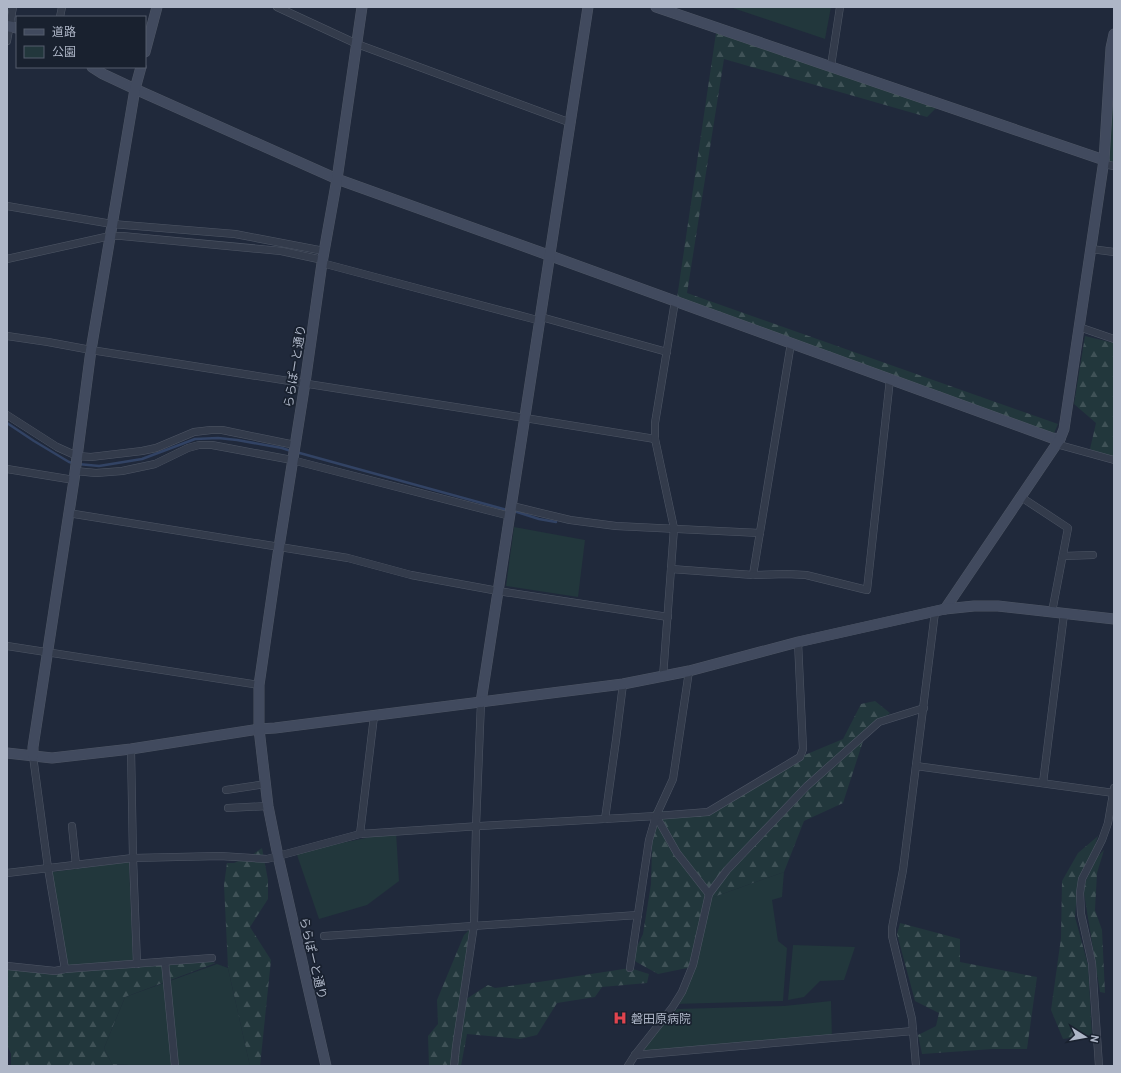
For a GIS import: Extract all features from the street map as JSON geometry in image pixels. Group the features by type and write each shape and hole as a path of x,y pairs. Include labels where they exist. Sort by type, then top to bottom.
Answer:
{"street":[{"path":"7,41 11,27 13,7"},
{"path":"146,48 157,7"},
{"path":"277,7 357,44 571,123"},
{"name":"ららぽーと通り","path":"326,1066 268,806 259,729 259,685 362,7"},
{"path":"454,1066 474,925 481,702 551,256 588,7"},
{"path":"656,7 831,66 1114,166"},
{"path":"831,66 840,7"},
{"path":"916,1066 912,1020 892,936 892,928 903,870 924,708 940,611 1021,497 1058,442 1064,429 1104,162 1114,34"},
{"path":"94,68 135,89 337,179 1052,438 1058,442 1114,460"},
{"path":"65,969 48,868 33,747 77,456 91,350 135,89 141,68"},
{"path":"7,206 112,224 235,234 541,319 667,352"},
{"path":"7,259 110,236 281,251 323,258"},
{"path":"1091,249 1114,252"},
{"path":"663,677 674,528 655,439 655,424 675,301"},
{"path":"1079,327 1114,339"},
{"path":"7,336 655,439"},
{"path":"753,575 791,343"},
{"path":"671,569 753,575 806,575 867,590 890,380"},
{"path":"7,414 57,447 77,456 91,457 142,451 156,448 194,432 211,430 222,430 295,445"},
{"path":"7,469 74,475 122,471 155,464 188,448 212,445 292,460 511,511 616,526 760,533"},
{"path":"1021,497 1068,528 1052,612"},
{"path":"68,513 348,558 410,576 498,591 668,616"},
{"path":"1063,556 1093,555"},
{"path":"7,753 52,758 131,749 259,729 374,716 623,684 689,671 798,642 940,611 974,606 998,606 1114,619"},
{"path":"1043,783 1064,614"},
{"path":"7,873 133,858 220,856 267,859 360,834 708,812 800,757 803,749 798,642"},
{"path":"7,646 259,685"},
{"path":"630,968 649,840 656,816 673,779 689,671"},
{"path":"605,819 623,684"},
{"path":"628,1066 635,1054 672,1008 682,992 693,965 709,894 727,870 807,786 879,722 924,708"},
{"path":"360,834 374,716"},
{"path":"131,749 137,964"},
{"path":"916,766 1114,793"},
{"path":"226,790 266,784"},
{"path":"1099,1066 1092,963 1081,914 1080,893 1082,879 1102,840 1108,823 1114,788"},
{"path":"228,808 268,806"},
{"path":"656,816 677,853 709,894"},
{"path":"72,826 76,865"},
{"path":"324,936 638,915"},
{"path":"7,966 54,971 212,958"},
{"path":"165,962 175,1066"},
{"path":"635,1054 912,1031"}],"green space":[{"path":"730,7 831,7 825,39"},
{"path":"716,33 937,107 927,117 724,59 687,293 1058,424 1052,438 677,298"},
{"path":"1114,86 1114,164 1107,162"},
{"path":"1085,336 1114,343 1114,459 1090,449 1096,423 1074,404"},
{"path":"514,527 585,540 578,597 506,586"},
{"path":"875,701 890,713 865,735 843,803 804,821 784,872 708,899 692,967 658,974 631,959 643,934 651,884 653,811 708,812 731,798 764,783 800,757 843,739 861,704"},
{"path":"396,832 399,881 367,905 319,919 296,852"},
{"path":"1098,836 1090,860 1078,881 1075,917 1088,965 1092,1035 1063,1039 1051,1010 1061,938 1062,881 1078,853"},
{"path":"262,848 268,880 268,899 250,927 271,960 260,1066 250,1066 228,968 224,885 227,863 234,863 252,855"},
{"path":"1104,850 1097,873 1095,910 1102,930 1105,993 1100,992 1083,887 1097,857"},
{"path":"129,862 133,964 65,969 52,872"},
{"path":"784,872 782,897 772,900 778,941 787,948 783,1001 674,1004 693,965 708,899"},
{"path":"900,923 960,939 960,962 1037,977 1027,1049 993,1049 922,1054 918,1035 936,1026 939,1013 915,1001 897,934"},
{"path":"474,925 463,1001 488,985 495,988 630,968 649,974 647,983 602,987 595,997 557,1003 537,1035 520,1039 467,1034 461,1066 429,1066 428,1036 438,1024 437,1000 464,935"},
{"path":"793,945 855,947 844,980 820,981 804,997 788,1000"},
{"path":"193,959 216,963 125,997 104,1048 112,1064 143,1066 11,1066 11,1054 7,1045 7,966 34,969"},
{"path":"217,964 228,968 250,1066 143,1066 112,1064 104,1048 125,997"},
{"path":"831,1001 832,1038 635,1055 677,1009 784,1006"}],"waterway":[{"path":"7,423 34,441 73,463"},
{"path":"78,464 99,466 142,459 195,439 218,438 237,440 291,451"},
{"path":"296,452 507,510"},
{"path":"514,511 539,519 556,522"}],"place":[{"name":"磐田原病院","path":"620,1018"}]}
